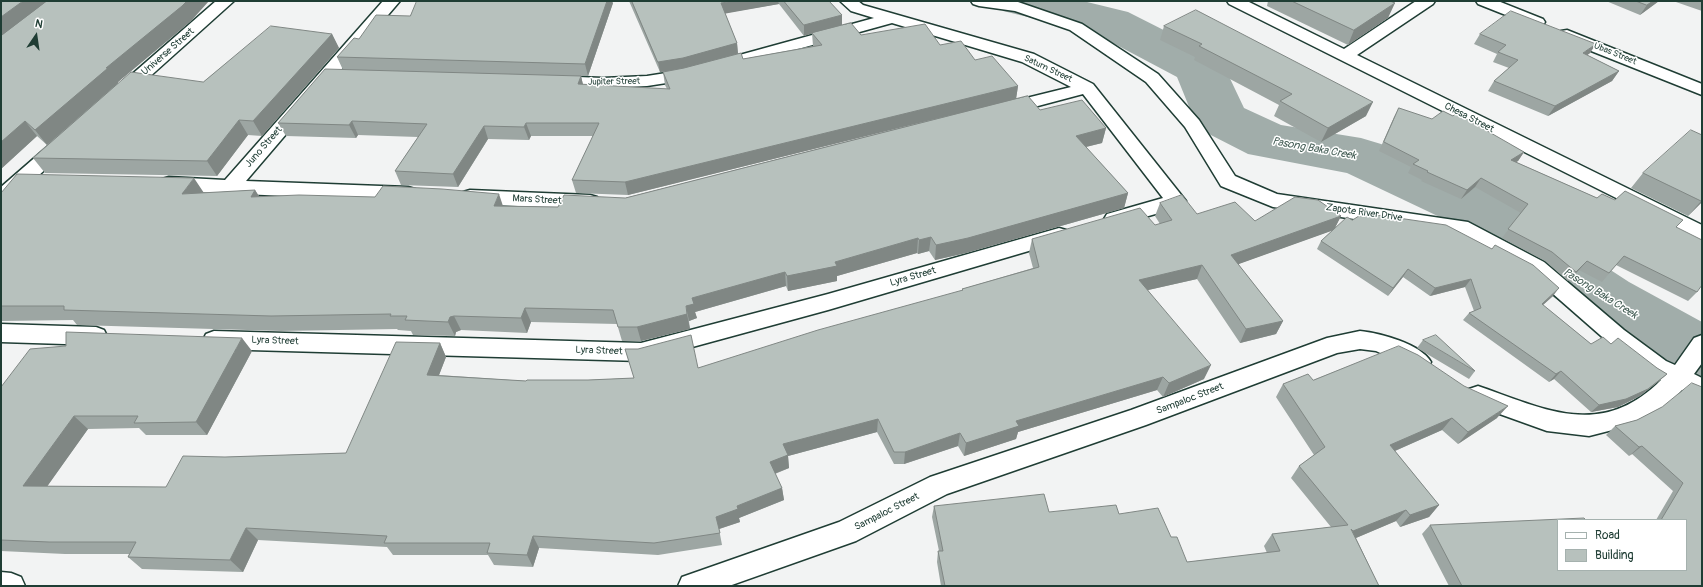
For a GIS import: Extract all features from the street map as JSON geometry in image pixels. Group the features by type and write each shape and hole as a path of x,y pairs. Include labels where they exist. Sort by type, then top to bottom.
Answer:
{"street":[{"name":"Universe Street","path":"107,105 226,1"},
{"name":"Juno Street","path":"231,185 392,1"},
{"name":"Saturn Street","path":"848,1 857,8 1028,58 1059,72 1087,88 1176,201"},
{"name":"Zapote River Drive","path":"979,1 1018,6 1076,27 1152,78 1192,124 1228,181 1273,200 1462,227 1536,267 1616,336 1658,368 1702,389"},
{"name":"Chesa Street","path":"1235,1 1702,234"},
{"path":"1345,56 1427,1"},
{"name":"Ubas Street","path":"1484,1 1702,90"},
{"name":"Jupiter Street","path":"540,81 603,83 647,81 686,74 893,18"},
{"path":"326,76 345,77"},
{"path":"987,114 1087,88"},
{"path":"1,198 71,136"},
{"path":"22,180 45,180"},
{"path":"147,183 231,185 429,195"},
{"name":"Mars Street","path":"453,196 612,203"},
{"name":"Lyra Street","path":"194,339 641,352 836,300 1176,201"},
{"path":"1,333 116,337"},
{"name":"Sampaloc Street","path":"692,586 846,532 939,485 1137,418 1335,344 1360,340 1386,346 1406,354 1435,372"},
{"path":"1460,387 1508,408 1547,421 1589,426 1623,418 1657,400 1679,378 1701,345"},
{"path":"1,586 10,586"}],"building":[{"path":"1,1 23,1 1,17"},
{"path":"47,1 187,1 106,68 108,68 35,130 25,121 1,142 1,36"},
{"path":"417,1 607,1 585,64 337,57 354,38 359,39 376,15 410,16"},
{"path":"632,1 735,1 721,3 737,43 683,58 658,62"},
{"path":"784,1 829,1 842,15 804,25"},
{"path":"1292,1 1390,1 1395,3 1354,30"},
{"path":"1636,1 1653,1 1647,5"},
{"path":"1196,10 1373,102 1328,128 1280,101 1292,94 1199,46 1202,44 1164,26"},
{"path":"1511,11 1596,44 1583,53 1619,71 1555,106 1494,81 1518,60 1498,52 1506,45 1480,34"},
{"path":"851,23 861,35 925,24 940,45 961,41 975,60 992,56 1018,86 625,182 572,180 599,123 526,123 524,127 484,126 453,174 395,171 427,124 352,121 349,125 278,123 325,69 581,76 578,84 670,89 663,72 741,53 743,59 822,45 812,33"},
{"path":"271,26 332,34 253,121 239,120 207,161 33,158 131,72 203,82"},
{"path":"1028,96 1040,110 1082,100 1106,128 1076,136 1128,193 968,238 936,245 931,237 919,240 918,238 835,262 837,266 787,276 785,272 692,298 694,304 686,306 687,314 637,327 618,327 613,310 525,308 521,318 454,316 450,317 448,322 405,320 407,316 390,316 391,314 271,316 64,310 64,306 1,306 1,193 17,174 194,178 182,194 255,190 251,197 299,195 375,197 383,186 442,189 499,194 494,206 558,207 564,195 625,198"},
{"path":"1399,108 1432,119 1443,111 1453,116 1456,113 1524,152 1511,160 1597,198 1602,194 1615,200 1625,191 1683,220 1676,227 1702,240 1702,285 1697,292 1624,256 1609,273 1587,261 1576,272 1552,252 1508,229 1528,204 1481,178 1467,190 1413,164 1419,160 1384,142"},
{"path":"1691,130 1702,135 1701,201 1643,173"},
{"path":"1182,195 1197,214 1235,202 1255,221 1295,197 1318,200 1341,216 1231,255 1283,321 1246,329 1202,265 1139,280 1211,365 1169,383 1163,377 1016,421 1019,426 966,443 960,433 905,452 894,452 878,419 783,444 788,455 770,462 782,488 737,506 738,509 716,517 720,533 654,543 533,536 527,555 487,553 490,543 384,543 387,536 246,528 230,560 128,557 136,542 49,542 1,540 1,387 30,349 66,346 66,332 242,338 196,422 134,423 138,416 74,416 23,486 166,487 183,456 225,457 346,453 396,342 440,343 427,375 526,381 588,380 634,378 625,349 638,349 691,335 698,368 818,330 963,290 962,289 1039,267 1032,239 1140,208 1155,225 1172,220 1160,203"},
{"path":"1364,213 1446,225 1492,249 1495,245 1533,265 1559,288 1542,304 1591,344 1603,337 1611,344 1618,338 1667,374 1648,389 1626,399 1599,405 1561,371 1556,374 1469,313 1481,308 1471,279 1435,288 1408,269 1393,288 1321,241 1347,217 1352,220"},
{"path":"1436,335 1475,371 1423,340"},
{"path":"1399,346 1418,355 1464,386 1508,406 1468,432 1452,418 1390,445 1439,505 1410,515 1406,510 1353,531 1351,529 1379,586 945,586 938,551 943,551 934,506 1044,494 1049,512 1116,505 1119,514 1158,508 1171,537 1177,537 1187,562 1280,551 1272,534 1348,525 1299,466 1325,447 1283,384 1308,374 1313,380"},
{"path":"1692,383 1702,387 1702,586 1462,586 1430,525 1557,519 1557,571 1687,571 1687,519 1662,519 1683,483 1642,446 1639,447 1615,426 1637,420 1662,407"},
{"path":"1584,518 1585,519 1562,519"}],"waterway":[{"name":"Pasong Baka Creek","path":"1020,1 1111,22 1199,68 1222,119 1268,141 1361,157 1465,204 1606,300 1702,355"}]}
